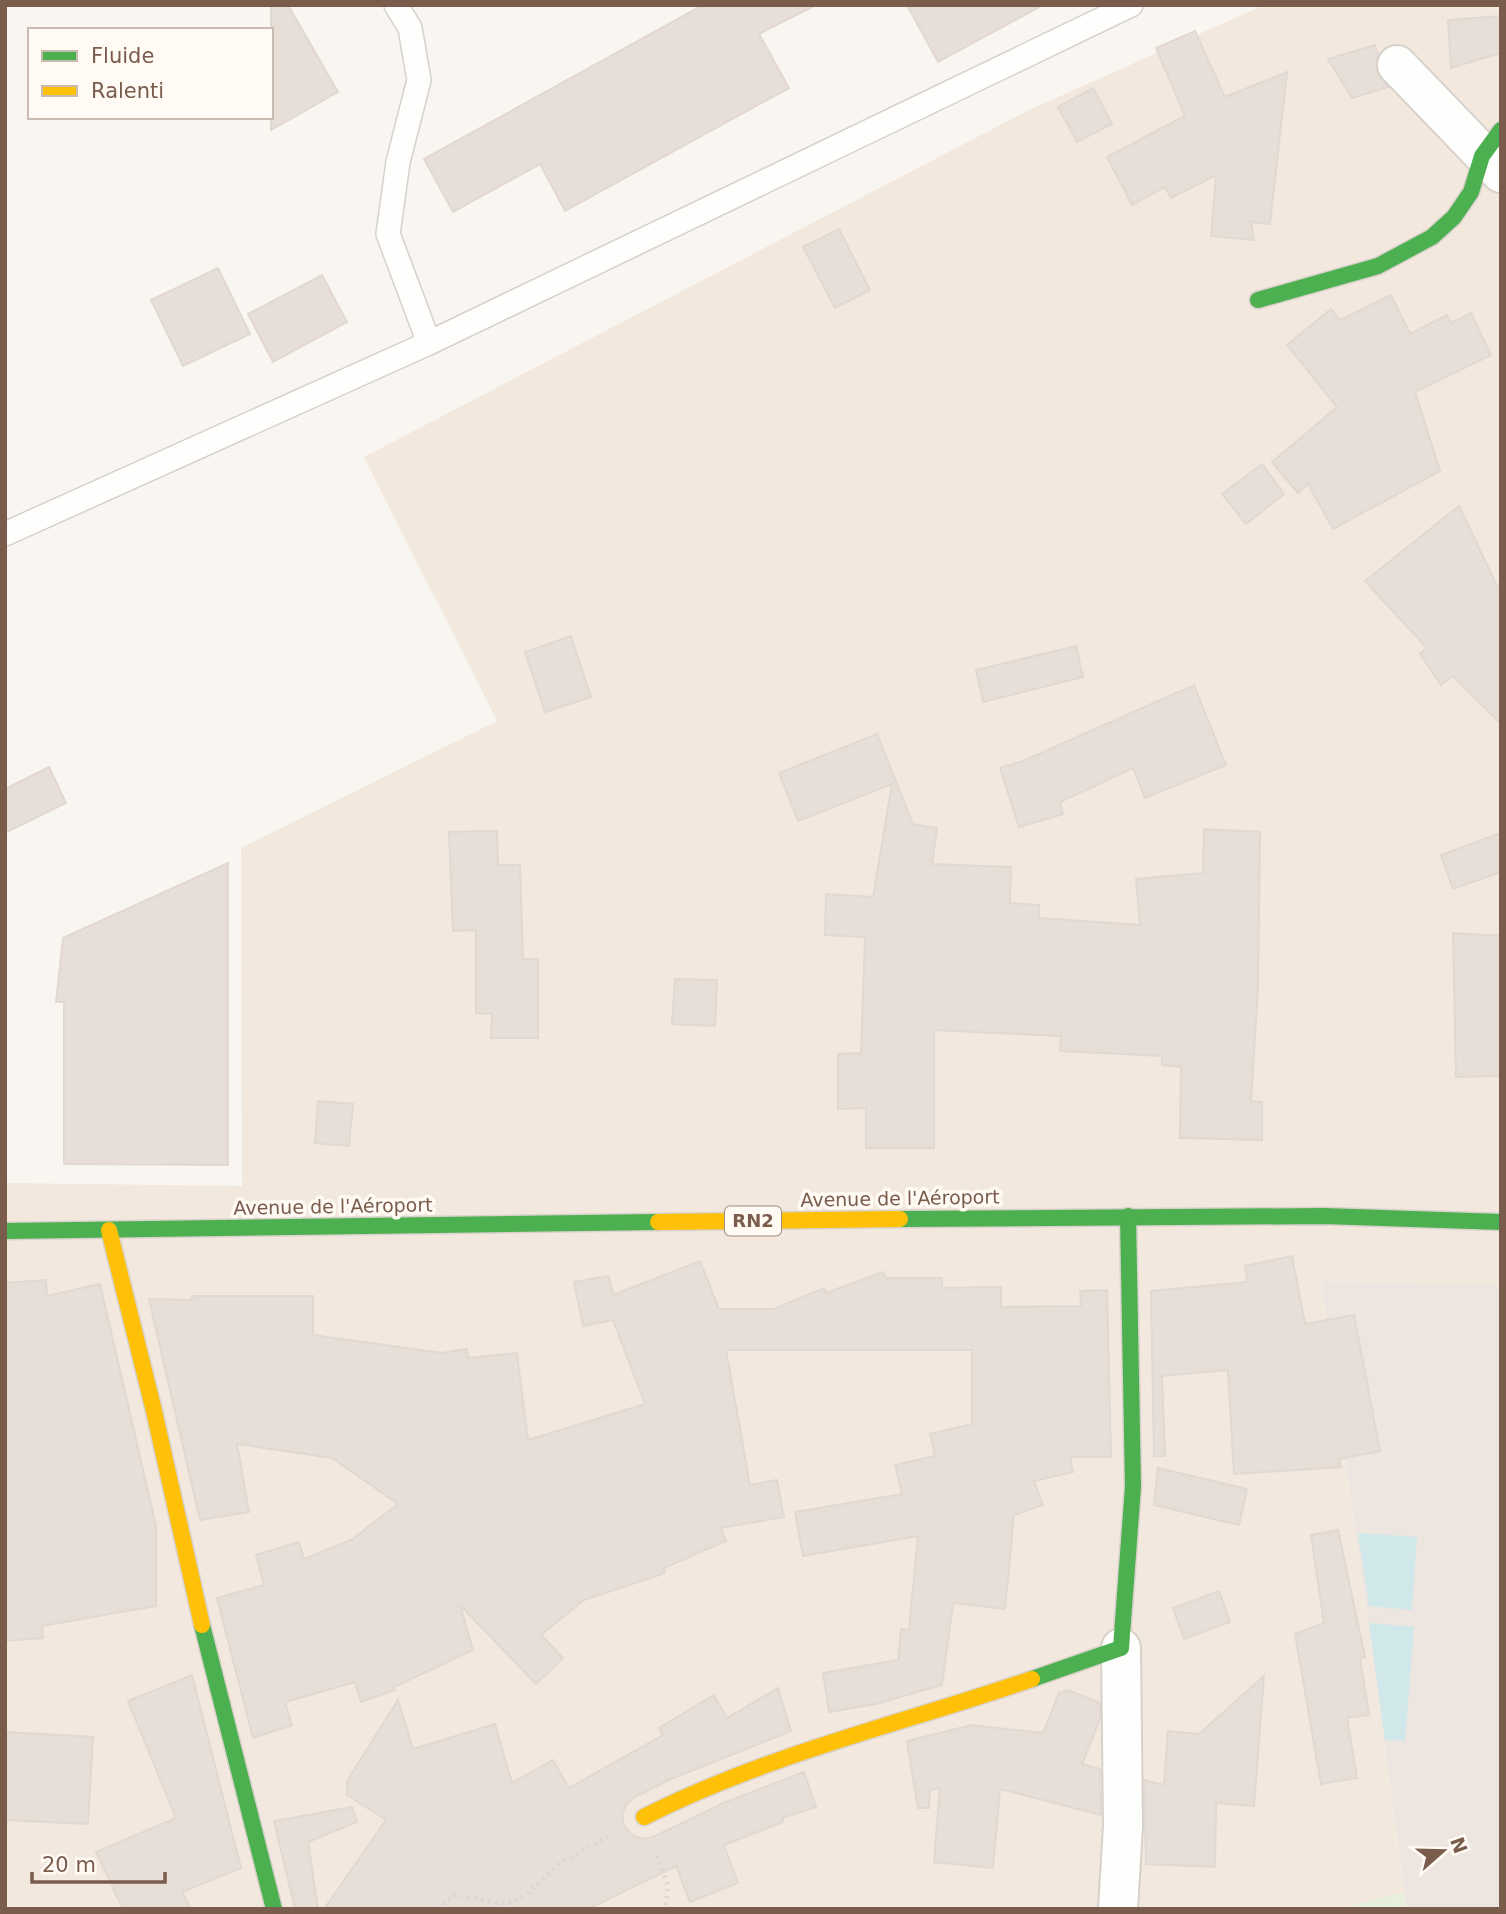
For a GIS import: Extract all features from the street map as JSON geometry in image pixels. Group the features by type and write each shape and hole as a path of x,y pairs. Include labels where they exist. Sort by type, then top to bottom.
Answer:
{"main road":[{"path":"1258,300 1394,260 1422,247 1448,223 1495,153"},
{"path":"644,1817 748,1769 831,1739 951,1706 1121,1648 1133,1487 1128,1216"},
{"name":"Avenue de l'Aéroport","path":"5,1231 1128,1216 1324,1216 1501,1222"},
{"path":"108,1230 154,1411 195,1601 274,1909"}],"street":[{"path":"1397,65 1495,153"},
{"path":"1118,1909 1123,1826 1121,1648"}],"lane":[{"path":"396,5 410,28 419,80 398,162 388,234 429,343"},
{"path":"5,534 429,343 1130,5"}],"path":[{"path":"438,1909 454,1895 507,1904 526,1895 559,1863 644,1817 668,1886 664,1909"}],"shaded area":[{"path":"1264,5 1501,5 1501,1285 1321,1283 1407,1909 5,1909 5,1183 242,1186 241,848 497,721 364,457 1027,111"},
{"path":"1321,1282 1501,1285 1501,1909 1407,1909"}],"green space":[{"path":"1403,1892 1406,1909 1341,1909"}],"water":[{"path":"1358,1533 1417,1537 1412,1610 1369,1606"},
{"path":"1369,1623 1414,1627 1405,1741 1385,1740"}],"building":[{"path":"271,5 288,5 338,92 271,130 273,28"},
{"path":"703,5 816,5 759,34 789,88 565,211 540,164 453,212 424,159"},
{"path":"907,5 1043,5 938,62"},
{"path":"1501,16 1501,53 1451,68 1448,20"},
{"path":"1195,31 1225,97 1287,72 1270,224 1251,222 1254,240 1211,236 1216,175 1171,198 1165,187 1132,205 1107,157 1185,116 1156,48"},
{"path":"1375,45 1378,55 1376,71 1388,87 1352,98 1328,59"},
{"path":"1093,88 1112,124 1077,142 1058,107"},
{"path":"839,229 870,290 835,308 803,247"},
{"path":"218,268 250,334 183,366 151,300"},
{"path":"322,275 347,322 273,362 248,314"},
{"path":"1391,295 1410,334 1447,315 1451,323 1471,313 1491,355 1415,392 1440,471 1333,529 1308,484 1298,493 1272,462 1337,407 1287,345 1331,309 1340,320"},
{"path":"1262,464 1284,494 1246,524 1222,494"},
{"path":"1459,506 1501,594 1501,724 1453,676 1441,685 1420,654 1427,648 1365,581"},
{"path":"571,636 591,697 545,712 525,652"},
{"path":"1076,646 1083,677 983,702 976,670"},
{"path":"1194,685 1226,765 1145,798 1133,768 1060,802 1063,814 1019,827 1000,768 1023,761"},
{"path":"877,734 913,824 937,828 932,864 1011,867 1010,903 1039,905 1039,918 1140,925 1136,879 1203,873 1204,829 1260,832 1258,986 1251,1101 1262,1102 1262,1140 1180,1138 1181,1067 1162,1065 1162,1056 1060,1051 1061,1036 934,1030 934,1148 866,1148 866,1108 838,1109 838,1054 861,1053 865,937 825,935 826,894 873,897 892,784 798,821 779,773"},
{"path":"49,767 66,803 5,833 5,789"},
{"path":"497,831 498,865 520,865 523,959 538,959 538,1038 491,1038 492,1014 476,1013 476,930 453,931 449,832"},
{"path":"1501,833 1501,872 1453,889 1441,855"},
{"path":"228,863 228,1165 64,1164 64,1002 56,1002 63,938"},
{"path":"1453,933 1501,936 1501,1076 1456,1077"},
{"path":"675,979 717,980 715,1026 672,1024"},
{"path":"318,1101 353,1104 349,1146 315,1143"},
{"path":"1292,1256 1305,1324 1354,1315 1380,1451 1339,1459 1341,1467 1234,1474 1228,1370 1162,1376 1165,1456 1154,1456 1151,1291 1248,1282 1245,1266"},
{"path":"700,1261 719,1309 774,1309 824,1288 826,1293 883,1272 886,1278 942,1278 942,1288 1001,1287 1001,1307 1081,1306 1080,1291 1107,1290 1111,1457 1070,1457 1073,1472 1034,1481 1043,1505 1014,1515 1005,1609 953,1603 942,1685 876,1704 829,1712 823,1673 898,1660 901,1629 909,1630 918,1536 803,1556 795,1512 902,1494 895,1465 935,1456 930,1434 972,1424 972,1350 726,1350 750,1485 777,1480 784,1517 721,1528 726,1541 664,1568 665,1573 584,1600 541,1635 563,1658 536,1684 460,1605 473,1650 394,1687 395,1690 361,1702 355,1682 285,1702 292,1725 253,1738 217,1598 264,1585 256,1555 299,1542 304,1559 351,1540 398,1504 332,1458 237,1444 249,1512 200,1520 149,1299 192,1300 192,1296 313,1296 313,1335 442,1353 467,1349 468,1358 517,1353 528,1440 645,1404 613,1320 583,1326 574,1282 609,1276 613,1295"},
{"path":"46,1280 47,1296 100,1284 156,1526 156,1606 42,1626 43,1638 5,1641 5,1283"},
{"path":"1158,1468 1247,1489 1239,1525 1154,1505"},
{"path":"1338,1530 1365,1657 1360,1659 1369,1715 1347,1718 1357,1778 1321,1784 1295,1634 1324,1623 1311,1535"},
{"path":"1219,1591 1230,1622 1184,1639 1173,1608"},
{"path":"192,1675 241,1868 182,1892 191,1909 123,1909 96,1852 176,1818 128,1701"},
{"path":"1264,1676 1254,1806 1216,1803 1215,1867 1146,1864 1144,1780 1164,1785 1168,1731 1199,1734"},
{"path":"778,1688 791,1731 671,1779 633,1798 622,1815 624,1826 632,1835 642,1839 653,1837 726,1802 804,1772 816,1807 782,1818 783,1822 724,1845 738,1883 690,1902 676,1866 588,1909 324,1909 386,1820 347,1795 347,1781 398,1700 413,1749 495,1724 512,1783 553,1760 569,1788 663,1735 659,1728 714,1695 727,1718"},
{"path":"1068,1690 1100,1703 1100,1719 1082,1764 1100,1769 1101,1815 1000,1789 993,1868 934,1862 940,1788 930,1790 929,1808 918,1808 907,1741 972,1725 1043,1733 1059,1693"},
{"path":"5,1732 93,1737 88,1824 5,1820"},
{"path":"352,1807 357,1822 308,1842 318,1909 295,1909 274,1821"}],"traffic: fast":[{"path":"1258,300 1378,266 1432,237 1454,217 1471,192 1482,156 1501,130"},
{"path":"1032,1679 1121,1648 1133,1487 1128,1216"},
{"path":"900,1219 1324,1216 1501,1222"},
{"path":"5,1231 658,1222"},
{"path":"202,1625 274,1909"}],"traffic: slow":[{"path":"658,1222 900,1219"},
{"path":"109,1230 154,1411 202,1625"},
{"path":"644,1817 739,1775 835,1741 1032,1679"}]}
